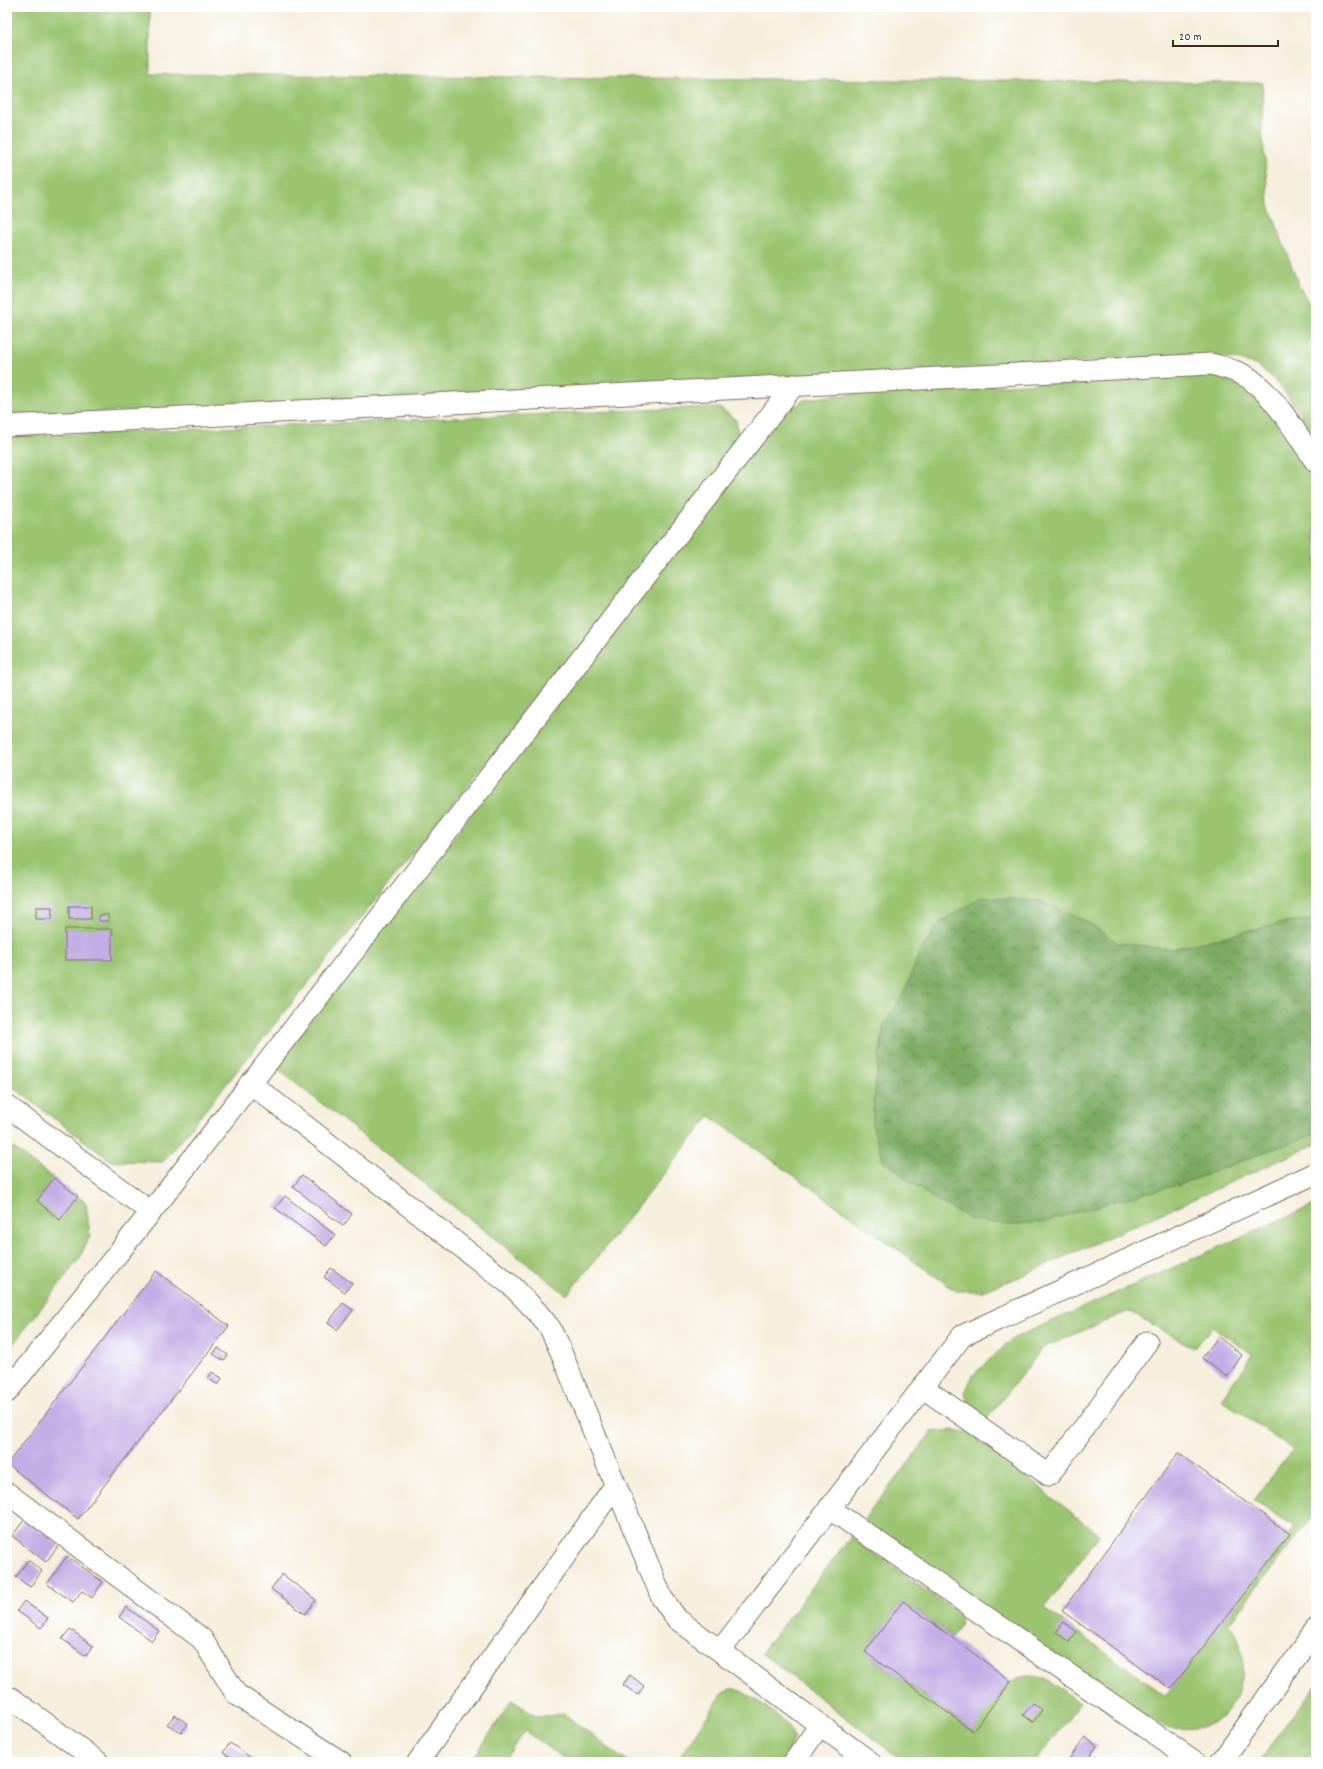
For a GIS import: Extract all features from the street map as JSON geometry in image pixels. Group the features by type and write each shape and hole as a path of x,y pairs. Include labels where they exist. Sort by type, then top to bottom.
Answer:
{"lane":[{"path":"7,426 1211,364 1232,371 1253,381 1272,400 1316,462"},
{"path":"7,1392 151,1212 794,385"},
{"path":"250,1084 512,1286 538,1312 553,1334 662,1598 677,1619 870,1762"},
{"path":"7,1106 151,1212"},
{"path":"720,1651 962,1336 1316,1173"},
{"path":"922,1387 1049,1475 1146,1342"},
{"path":"418,1762 615,1486"},
{"path":"7,1493 202,1639 236,1694 341,1762"},
{"path":"830,1508 1195,1762"},
{"path":"1221,1762 1316,1629"},
{"path":"7,1703 11,1698 98,1762"},
{"path":"794,1762 820,1725"}],"green space":[{"path":"7,7 150,7 150,74 1263,83 1262,129 1269,205 1299,286 1316,316 1316,437 1277,383 1262,369 1249,362 1241,360 1200,356 7,417"},
{"path":"1213,373 1242,388 1264,405 1316,483 1316,1144 1022,1276 983,1291 956,1291 710,1116 567,1295 275,1067 778,420 804,400 836,395"},
{"path":"687,408 720,408 736,420 739,438 734,458 163,1162 111,1161 7,1083 7,437"},
{"path":"982,897 1039,901 1086,921 1118,943 1172,949 1291,921 1316,920 1316,1133 1181,1184 1108,1203 1044,1222 1010,1225 972,1220 929,1196 883,1160 872,1124 876,1079 884,1024 905,992 918,956 939,923"},
{"path":"7,1143 86,1203 90,1236 79,1259 7,1352"},
{"path":"1316,1204 1316,1511 1228,1625 1239,1640 1242,1651 1242,1674 1236,1697 1230,1707 1213,1723 1197,1728 1172,1728 1148,1718 862,1522 932,1432 950,1430 969,1432 1100,1535 1044,1608 1166,1696 1214,1629 1295,1527 1254,1500 1293,1449 1221,1399 1253,1355 1212,1327 1194,1348 1129,1311 1043,1348 985,1421 970,1411 965,1393 973,1375 1012,1339"},
{"path":"851,1537 958,1613 960,1616 960,1625 952,1637 903,1601 865,1652 972,1731 1011,1681 1021,1677 1039,1677 1056,1685 1080,1703 1035,1762 904,1762 761,1653"},
{"path":"1316,1685 1316,1762 1259,1762"},
{"path":"729,1689 736,1689 743,1692 765,1706 788,1726 792,1733 793,1740 790,1749 781,1762 676,1762 723,1693"},
{"path":"512,1700 537,1717 564,1714 627,1762 568,1762 525,1731 503,1762 471,1762"}],"building":[{"path":"69,906 91,906 91,919 69,919"},
{"path":"36,907 52,907 52,919 36,919"},
{"path":"99,915 108,915 109,921 99,921"},
{"path":"65,929 112,929 112,960 65,960"},
{"path":"302,1175 352,1214 343,1226 293,1187"},
{"path":"54,1178 78,1196 60,1220 37,1201"},
{"path":"285,1196 335,1235 326,1246 275,1208"},
{"path":"331,1268 352,1283 345,1292 324,1277"},
{"path":"156,1271 229,1326 78,1519 7,1464"},
{"path":"343,1303 353,1310 337,1330 328,1323"},
{"path":"1218,1337 1242,1355 1227,1377 1202,1358"},
{"path":"218,1348 228,1355 224,1361 213,1354"},
{"path":"212,1372 222,1378 218,1385 208,1378"},
{"path":"1178,1453 1290,1534 1171,1689 1062,1611"},
{"path":"25,1519 59,1545 46,1562 12,1536"},
{"path":"67,1556 103,1582 92,1598 82,1591 73,1602 47,1584"},
{"path":"28,1560 42,1571 30,1587 16,1577"},
{"path":"282,1574 316,1600 305,1614 271,1589"},
{"path":"24,1601 48,1618 41,1628 17,1611"},
{"path":"903,1601 1011,1681 973,1731 865,1652"},
{"path":"126,1607 159,1631 152,1641 119,1617"},
{"path":"1064,1622 1077,1632 1069,1642 1056,1632"},
{"path":"70,1629 93,1646 86,1656 62,1639"},
{"path":"630,1675 644,1686 638,1695 623,1685"},
{"path":"1033,1703 1042,1710 1033,1722 1023,1715"},
{"path":"175,1715 188,1724 181,1733 167,1724"},
{"path":"1085,1737 1097,1746 1085,1762 1067,1762"},
{"path":"230,1743 257,1762 237,1762 223,1753"}]}
